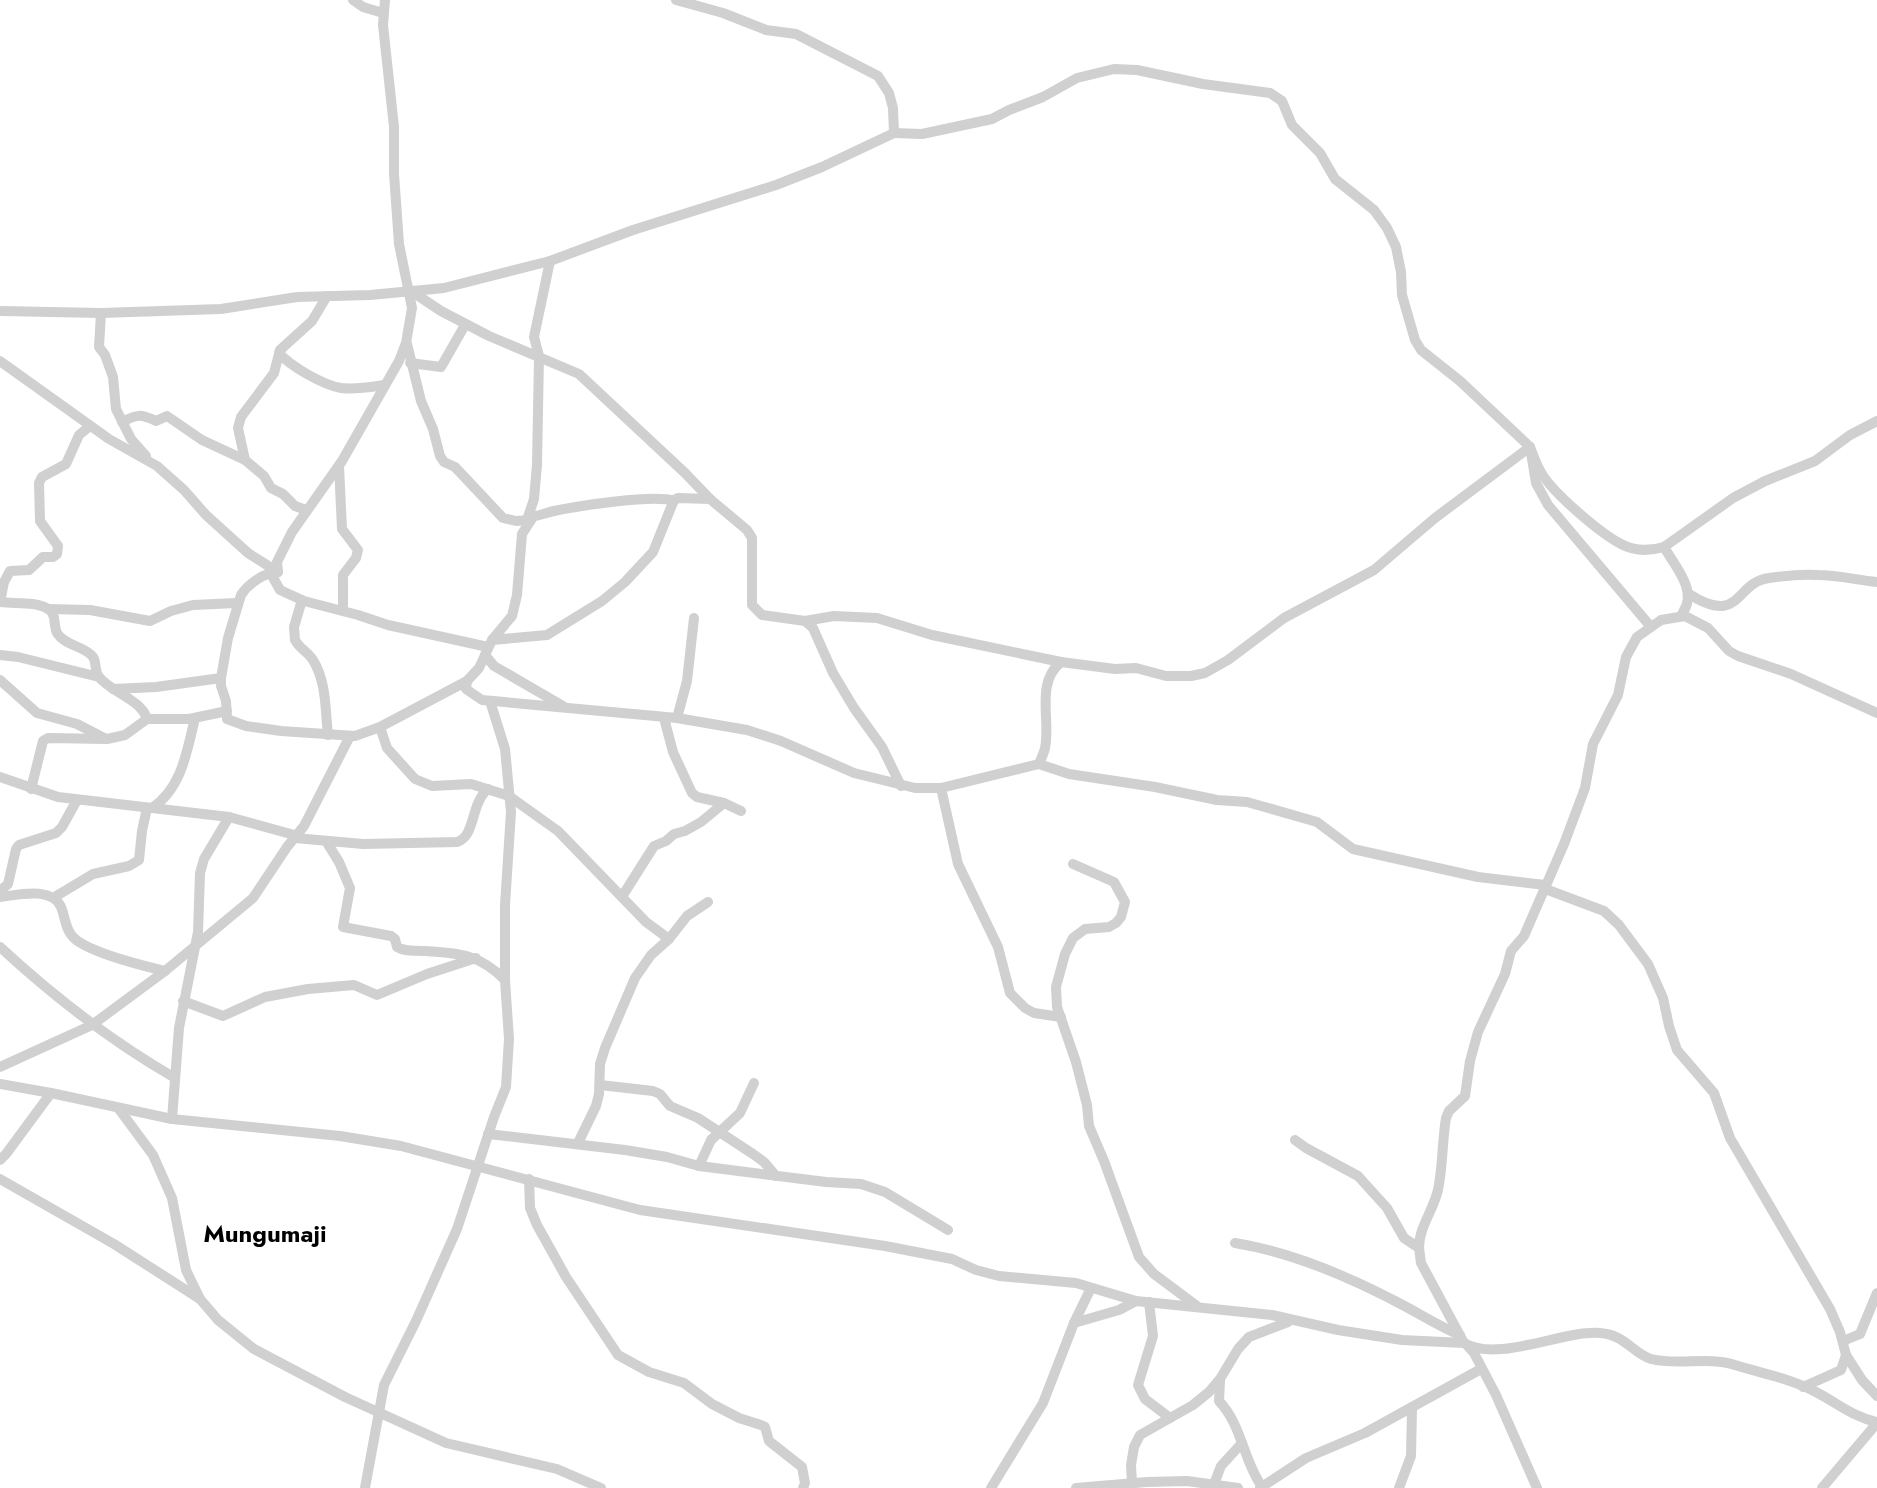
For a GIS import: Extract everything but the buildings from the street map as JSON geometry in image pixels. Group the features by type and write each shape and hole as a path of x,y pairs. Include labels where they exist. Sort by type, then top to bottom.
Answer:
{"street":[{"path":"353,0 363,7 383,13"},
{"path":"385,0 383,13 394,127 399,244 412,308 407,344 421,401 433,429 440,456 455,467 503,518 516,521 556,510 644,499 663,498 674,502"},
{"path":"676,0 723,13 766,30 796,34 878,76 889,93 893,108 894,133"},
{"path":"0,311 101,313 221,309 297,297 370,295 444,288 550,261 656,222 776,185 832,163 894,133 922,134 992,119 1043,97 1065,83 1114,69 1137,70 1203,84 1270,93 1282,101 1292,125 1320,153 1335,179 1374,210 1387,228 1396,247 1402,295 1415,340 1421,350 1460,381 1530,447 1538,468 1553,490 1621,544 1636,549 1664,548 1733,498 1765,481 1815,461 1850,435 1877,421"},
{"path":"274,572 245,589 237,603 221,678 227,719 246,726 328,736 367,733 467,681 479,668 515,607 522,534 530,519 534,499 539,356 534,337 550,261"},
{"path":"410,290 465,324 579,374 710,499 747,530 752,538 751,599 755,610 762,615 805,621 834,616 877,618 932,635 1061,662 1115,669 1136,668 1166,676 1205,673 1228,660 1284,618 1374,570 1435,518 1530,447"},
{"path":"245,460 239,423 277,368 279,353 312,321 327,296"},
{"path":"101,313 99,347 113,377 115,404 122,422 141,452 184,490 205,515 274,572"},
{"path":"410,363 441,368 465,324"},
{"path":"407,344 339,466 292,532 274,572 280,590 302,600 388,625 489,648 547,635 602,601 625,582 653,552 678,498 710,499"},
{"path":"279,353 306,373 338,387 385,384"},
{"path":"0,361 90,426 157,466"},
{"path":"122,422 135,414 143,414 156,421 166,416 202,440 245,460 264,475 271,488 284,495 295,506 306,510"},
{"path":"90,426 79,435 66,464 42,477 38,483 38,517 58,546 57,554 43,557 29,570 10,571 4,582 0,602 49,609 90,610 150,621 193,605 237,603"},
{"path":"1530,447 1536,482 1548,505 1651,627"},
{"path":"339,466 342,529 358,550 356,558 343,575 343,611"},
{"path":"1664,548 1689,594 1707,604 1718,606 1728,605 1759,581 1768,578 1818,575 1877,582"},
{"path":"1685,616 1683,612 1688,604 1689,594"},
{"path":"302,600 294,627 295,640 310,655 324,686 328,736"},
{"path":"49,609 58,634 93,657 99,677"},
{"path":"1537,1488 1496,1395 1421,1263 1419,1235 1438,1188 1446,1118 1449,1111 1464,1098 1472,1047 1505,974 1511,951 1524,936 1564,845 1585,788 1593,744 1618,695 1626,657 1637,637 1661,620 1685,616 1708,628 1738,656 1791,674 1877,713"},
{"path":"677,718 687,681 694,618"},
{"path":"805,621 813,628 833,673 854,708 883,747 901,786"},
{"path":"489,648 494,666 563,707"},
{"path":"0,655 99,677 141,708 147,719"},
{"path":"1039,764 1045,748 1048,683 1052,670 1061,662"},
{"path":"113,689 156,687 221,678"},
{"path":"0,680 37,713 77,724 107,739"},
{"path":"467,681 466,689 482,700 677,718 762,734 854,773 901,786 941,788 1039,764 1069,774 1217,800 1247,802 1317,822 1353,849 1478,877 1545,885"},
{"path":"365,1488 384,1385 457,1229 506,1087 509,1039 505,980 505,883 511,828 505,749 490,701"},
{"path":"31,789 45,739 107,739 125,735 147,719 195,718 227,711"},
{"path":"53,898 93,874 130,866 139,860 142,831 150,808 164,800 175,786 195,718"},
{"path":"664,718 673,752 692,793 741,811"},
{"path":"380,727 387,748 415,779 432,786 463,783 509,796 558,831 623,895 646,922 669,939"},
{"path":"0,1067 92,1025 165,971 253,898 312,812 350,736"},
{"path":"0,777 58,797 229,817 296,837 363,844 463,840 468,834 474,808 488,789"},
{"path":"941,788 958,864 998,947 1010,993 1034,1013 1061,1017"},
{"path":"0,891 8,884 19,845 55,833 62,827 77,800"},
{"path":"623,895 654,846 691,827 724,803"},
{"path":"172,1119 183,1001 195,946 202,865 229,817"},
{"path":"326,841 340,862 350,888 343,927 391,936 397,947 403,950 446,952 477,958 505,980"},
{"path":"1073,864 1114,882 1124,897 1124,907 1119,920 1112,925 1085,929 1073,938 1065,954 1056,987 1057,1007 1080,1076 1089,1126 1139,1257 1154,1274 1197,1306"},
{"path":"1545,885 1548,890 1604,911 1640,951 1663,998 1677,1050 1714,1093 1730,1138 1830,1309 1846,1355 1877,1396"},
{"path":"0,897 30,894 53,898 61,907 73,937 83,944 139,965 165,971"},
{"path":"578,1143 596,1106 602,1056 629,989 642,966 687,916 708,902"},
{"path":"0,947 33,978 92,1025 133,1054 175,1078"},
{"path":"183,1001 223,1016 265,997 308,989 354,985 377,995 427,974 477,958"},
{"path":"699,1166 717,1132 740,1113 754,1083"},
{"path":"0,1084 172,1119 340,1136 401,1146 640,1210 885,1246 952,1259 975,1270 999,1276 1054,1281 1136,1301 1272,1315 1338,1330 1402,1340 1464,1340"},
{"path":"600,1085 660,1094 670,1106 698,1118 764,1162 776,1177"},
{"path":"0,1160 51,1093"},
{"path":"118,1108 153,1156 172,1198 186,1270 200,1299 218,1320 254,1349 311,1381 446,1443 557,1469 601,1488"},
{"path":"488,1134 578,1143 667,1157 699,1166 776,1177 872,1186 948,1230"},
{"path":"1295,1140 1358,1176 1387,1208 1404,1238 1419,1248"},
{"path":"0,1179 114,1244 200,1299"},
{"path":"529,1179 530,1208 537,1224 566,1277 618,1355 649,1372 684,1383 712,1404 765,1427 769,1441 802,1467 805,1483 803,1488"},
{"path":"1235,1243 1263,1248 1340,1275 1413,1311 1472,1347 1505,1348 1601,1333 1626,1341 1646,1357 1655,1360 1733,1364 1815,1391 1854,1416 1877,1423 1822,1488"},
{"path":"991,1488 1043,1403 1074,1323 1091,1288"},
{"path":"1843,1341 1860,1334 1877,1293"},
{"path":"1074,1323 1119,1310 1136,1301"},
{"path":"1149,1302 1153,1336 1138,1385 1145,1399 1170,1418"},
{"path":"1132,1483 1131,1465 1134,1447 1140,1435 1193,1405 1220,1379 1238,1349 1250,1337 1288,1322"},
{"path":"1803,1387 1841,1370 1846,1355"},
{"path":"1220,1379 1218,1397 1232,1417 1251,1470 1261,1488 1306,1458 1365,1433 1444,1387 1481,1369"},
{"path":"1399,1488 1411,1456 1412,1408"},
{"path":"1219,1486 1221,1466 1242,1443"},
{"path":"1076,1488 1132,1483 1238,1488"}],"district":[{"name":"Mungumaji","path":"265,1234"}]}
